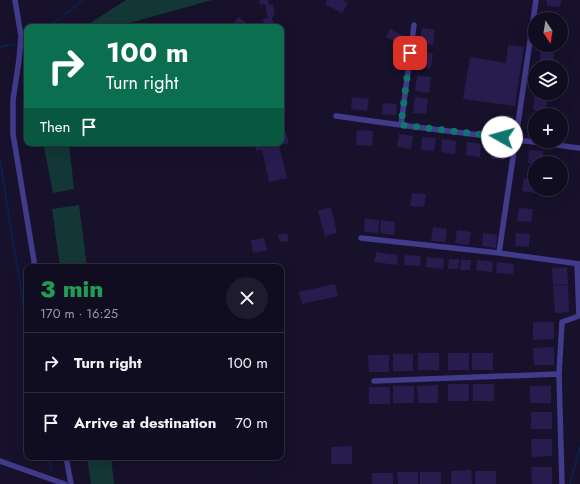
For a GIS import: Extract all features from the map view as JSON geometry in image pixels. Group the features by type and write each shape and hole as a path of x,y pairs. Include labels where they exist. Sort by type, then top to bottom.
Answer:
{"street":[{"path":"15,0 21,36 13,100 13,134 35,264"},
{"path":"499,253 536,0"},
{"path":"401,125 414,25"},
{"path":"336,116 580,148"},
{"path":"361,238 499,253 578,264 579,316 562,322 560,374 562,484"},
{"path":"374,381 560,374"},
{"path":"67,460 71,484"},
{"path":"0,461 65,484"}],"green space":[{"path":"126,0 212,0 126,24 89,24"},
{"path":"44,146 69,146 74,189 53,193"},
{"path":"79,205 87,264 60,264 52,209"},
{"path":"87,460 111,460 114,484 91,484"}],"building":[{"path":"259,0 268,0 269,5 273,4 275,16 272,17 273,23 264,24 263,19 268,18 265,4 260,5"},
{"path":"327,0 342,0 348,3 342,13 325,4"},
{"path":"547,0 561,0 560,7 547,6"},
{"path":"238,17 246,22 245,24 233,24"},
{"path":"422,28 435,30 433,45 420,44"},
{"path":"390,29 406,37 402,45 386,37"},
{"path":"508,45 524,47 515,106 463,99 470,57 506,63"},
{"path":"420,51 433,53 431,68 418,67"},
{"path":"541,52 554,52 553,60 540,60"},
{"path":"417,76 431,77 429,93 415,91"},
{"path":"352,97 369,99 367,111 351,109"},
{"path":"415,97 428,99 426,114 413,113"},
{"path":"534,100 547,100 546,108 533,108"},
{"path":"383,103 397,104 396,115 382,114"},
{"path":"501,114 514,116 512,131 499,129"},
{"path":"357,130 373,131 372,146 356,145"},
{"path":"286,132 289,143 284,144 284,133"},
{"path":"399,134 413,136 411,149 397,147"},
{"path":"422,137 436,138 434,151 421,150"},
{"path":"442,139 456,141 455,154 441,152"},
{"path":"467,142 481,144 480,157 466,155"},
{"path":"255,146 279,146 287,178 269,182 262,150 256,151"},
{"path":"493,146 507,147 505,160 491,159"},
{"path":"529,150 543,151 543,156 529,156"},
{"path":"524,178 528,179 528,192 522,191"},
{"path":"412,193 426,194 424,207 410,206"},
{"path":"331,207 337,233 325,236 318,211"},
{"path":"519,208 533,209 531,222 517,221"},
{"path":"365,218 379,220 378,233 364,232"},
{"path":"381,220 395,222 394,235 380,233"},
{"path":"433,227 447,229 445,242 431,241"},
{"path":"457,230 471,232 469,245 455,243"},
{"path":"287,233 289,241 280,242 278,235"},
{"path":"483,233 497,235 496,248 482,246"},
{"path":"516,233 530,234 529,247 515,246"},
{"path":"264,238 267,250 253,253 251,240"},
{"path":"376,252 398,255 397,265 374,262"},
{"path":"405,255 421,256 420,266 404,265"},
{"path":"427,257 444,259 443,269 426,267"},
{"path":"449,259 459,259 458,269 448,269"},
{"path":"461,260 471,260 470,270 460,270"},
{"path":"477,260 493,262 492,272 476,270"},
{"path":"497,262 514,264 513,274 496,273"},
{"path":"567,267 568,284 553,285 552,268"},
{"path":"335,284 338,296 302,304 299,292"},
{"path":"568,285 569,312 555,313 553,286"},
{"path":"533,322 554,322 554,339 533,340"},
{"path":"554,347 554,365 534,365 533,348"},
{"path":"418,353 439,353 439,370 418,370"},
{"path":"448,353 469,353 469,370 448,370"},
{"path":"472,353 493,353 493,370 472,370"},
{"path":"393,354 413,354 413,371 393,371"},
{"path":"368,355 389,355 389,372 369,372"},
{"path":"448,384 469,384 469,401 448,401"},
{"path":"473,384 494,384 494,401 473,401"},
{"path":"438,385 438,403 418,403 417,386"},
{"path":"393,386 414,386 414,403 393,403"},
{"path":"530,386 551,386 551,403 530,403"},
{"path":"369,387 390,387 390,404 369,404"},
{"path":"531,412 552,412 552,429 531,429"},
{"path":"531,439 552,439 552,456 532,457"},
{"path":"352,446 352,464 331,464 331,447"},
{"path":"531,467 552,467 552,484 532,484"},
{"path":"471,470 472,484 451,484 451,471"},
{"path":"475,471 496,471 496,484 475,484"},
{"path":"397,472 418,472 418,484 398,484"},
{"path":"420,472 441,472 441,484 420,484"},
{"path":"372,473 393,473 393,484 372,484"}],"waterway":[{"path":"52,24 84,0"},
{"path":"0,47 15,44"},
{"path":"0,161 24,308"},
{"path":"570,484 580,447"},
{"path":"49,460 51,471"}],"route":[{"path":"410,53 401,125 502,137"}]}
